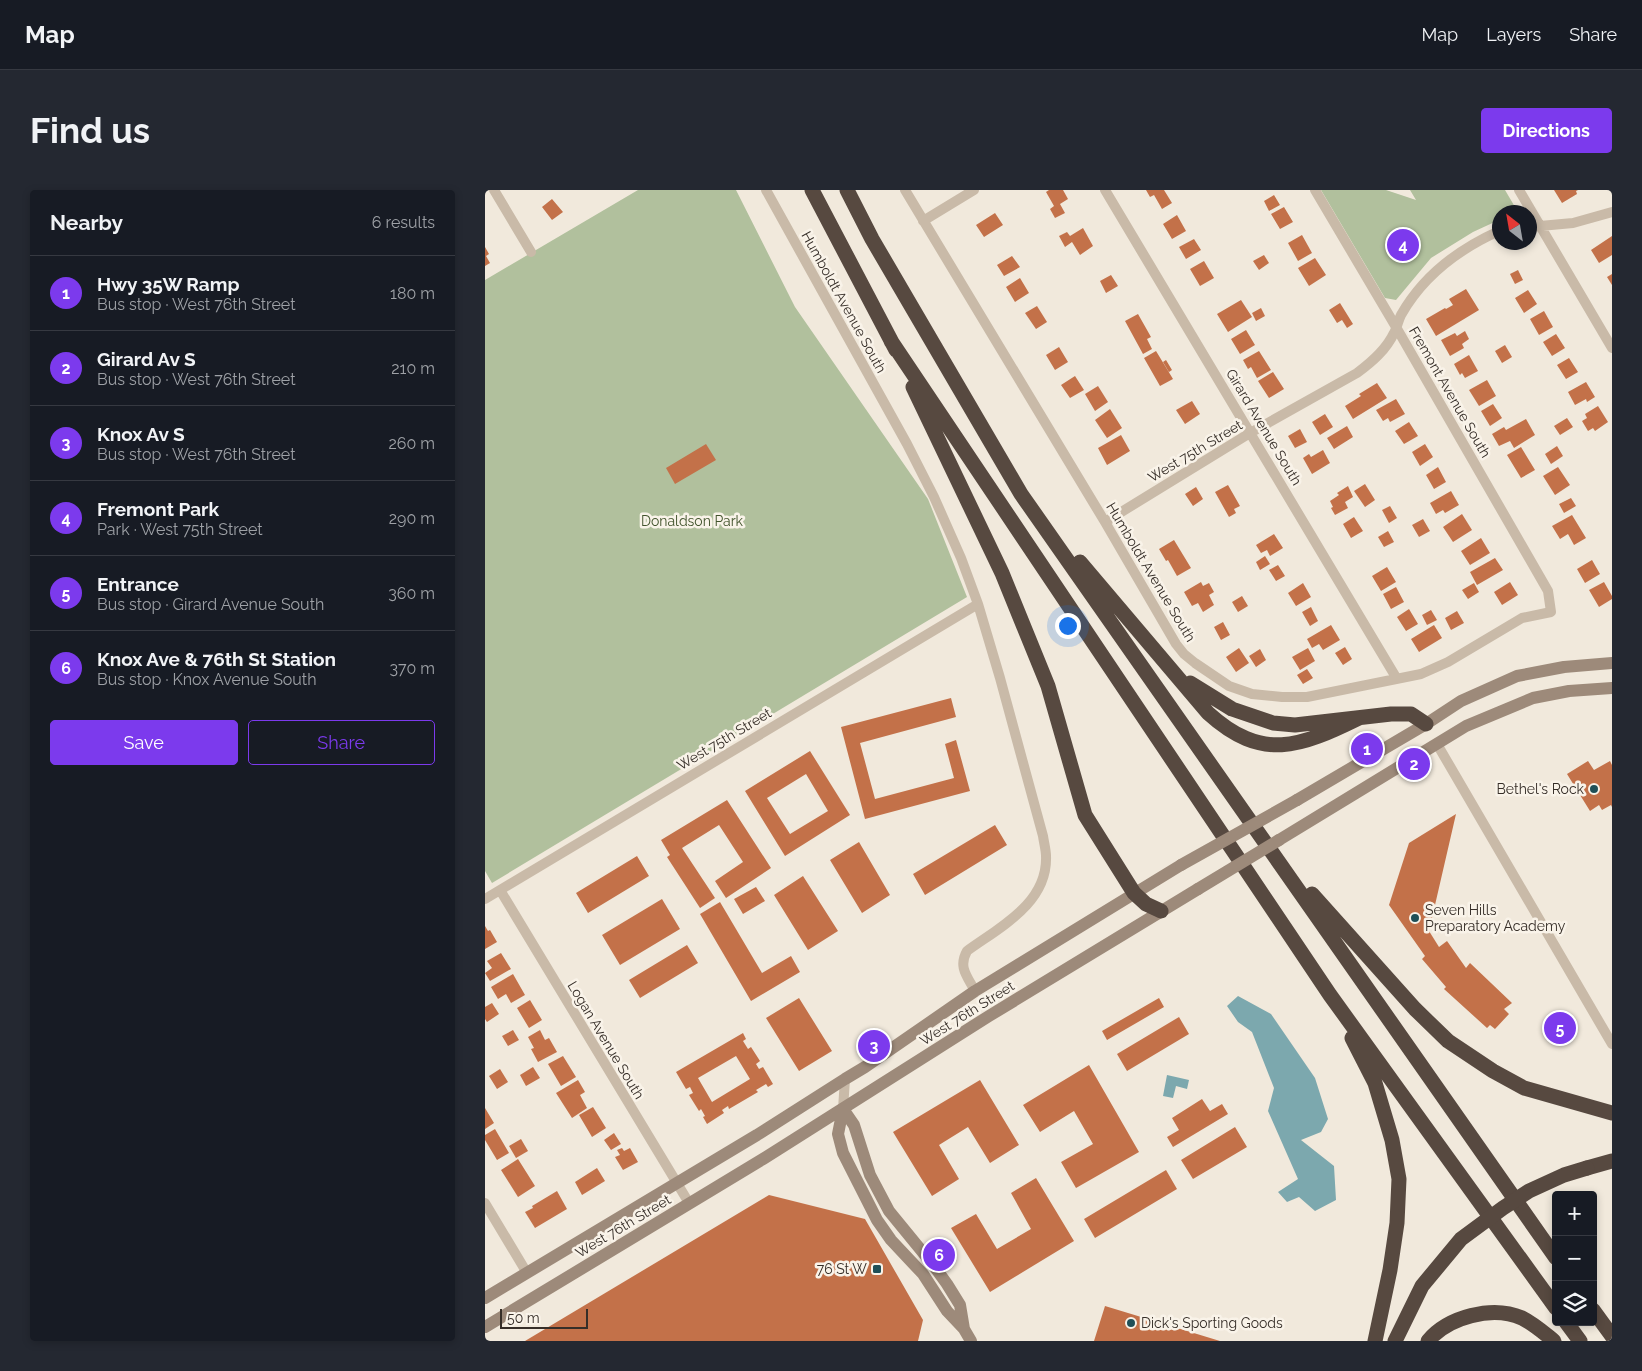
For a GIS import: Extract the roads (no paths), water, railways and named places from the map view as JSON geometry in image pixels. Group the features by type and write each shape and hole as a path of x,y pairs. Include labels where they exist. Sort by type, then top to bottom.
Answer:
{"highway":[{"path":"811,190 891,341 1001,573 1044,677 1085,815 1134,893 1146,904 1161,911"},
{"path":"847,190 872,239 1021,494 1552,1252"},
{"path":"891,341 1330,995 1552,1302"},
{"path":"1021,494 1208,712 1224,727 1241,737 1261,743 1278,745 1302,743 1323,736 1359,718"},
{"path":"1177,674 1232,709 1273,722 1295,724 1391,714 1411,714 1426,724"},
{"path":"1268,845 1415,1008 1448,1041 1493,1071 1524,1088 1612,1113"},
{"path":"1330,995 1375,1083 1392,1140 1399,1179 1397,1223 1390,1270 1375,1341"},
{"path":"1395,1341 1422,1286 1461,1239 1529,1191 1563,1175 1612,1163"},
{"path":"1428,1341 1448,1325 1465,1317 1484,1313 1520,1317 1538,1327 1554,1341"},
{"path":"1597,1315 1612,1336"},
{"path":"1569,1326 1579,1341"}],"street":[{"path":"495,190 531,252"},
{"name":"Humboldt Avenue South","path":"766,190 925,479 957,550 978,604 1001,678 1043,836 1047,855 1045,870 1035,896 1025,908 967,951 962,959 963,967 975,991"},
{"name":"Humboldt Avenue South","path":"905,190 1105,522 1176,644 1195,663 1229,686 1252,694 1307,697 1397,679 1434,669 1456,658 1522,618 1551,612"},
{"path":"923,221 974,190"},
{"name":"Girard Avenue South","path":"1105,190 1397,679"},
{"name":"Fremont Avenue South","path":"1315,190 1548,591 1551,612"},
{"path":"1519,190 1526,205"},
{"path":"1537,226 1573,222 1612,212"},
{"path":"1537,229 1612,348"},
{"name":"West 75th Street","path":"1105,522 1372,362 1384,349 1400,316 1434,272 1471,245 1492,235"},
{"name":"West 75th Street","path":"485,899 978,604"},
{"name":"West 76th Street","path":"485,1298 757,1135 865,1067 975,991 1134,893 1297,800 1426,724 1461,701 1517,676 1565,667 1612,663"},
{"name":"West 76th Street","path":"485,1327 843,1109 989,1016 1466,726 1533,698 1569,691 1612,688"},
{"path":"1426,724 1612,1044"},
{"name":"Logan Avenue South","path":"500,890 689,1203"},
{"path":"845,1079 843,1109 837,1134 843,1153 877,1220 891,1240 923,1274 947,1312 964,1330 971,1341"},
{"path":"843,1109 854,1125 870,1175 889,1211 947,1284 959,1305 964,1330"},
{"path":"485,1203 527,1273"}],"water":[{"path":"1238,996 1271,1014 1315,1078 1328,1119 1321,1132 1301,1140 1334,1166 1336,1200 1315,1211 1299,1197 1287,1202 1278,1192 1298,1179 1268,1111 1274,1088 1252,1032 1238,1022 1227,1006"},
{"path":"1167,1075 1189,1080 1187,1089 1176,1086 1173,1098 1163,1096"}],"place":[{"name":"Fremont Park","path":"1403,245"},
{"name":"Hwy 35W Ramp","path":"1367,749"},
{"name":"Girard Av S","path":"1414,764"},
{"name":"Bethel's Rock","path":"1594,789"},
{"name":"Seven Hills Preparatory Academy","path":"1415,918"},
{"name":"Entrance","path":"1560,1028"},
{"name":"Knox Av S","path":"874,1046"},
{"name":"Knox Ave & 76th St Station","path":"939,1255"},
{"name":"76 St W","path":"877,1269"},
{"name":"Dick's Sporting Goods","path":"1131,1323"}],"park label":[{"name":"Donaldson Park","path":"692,521"}]}
